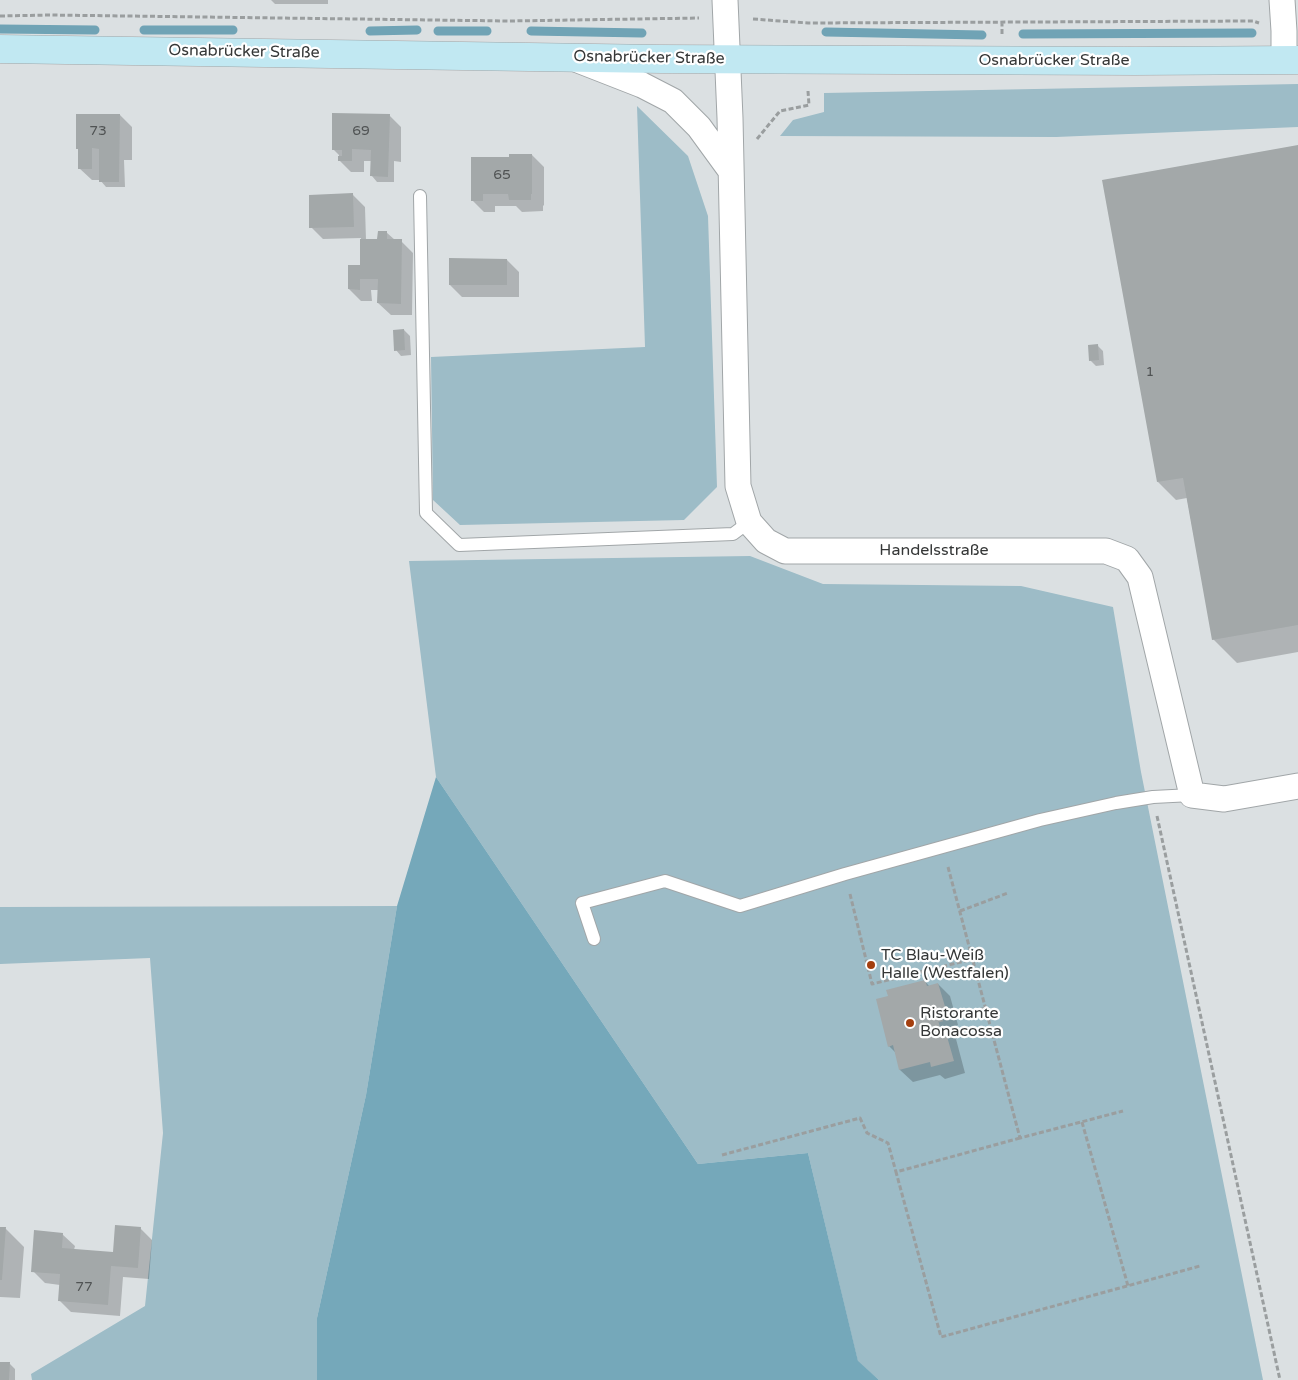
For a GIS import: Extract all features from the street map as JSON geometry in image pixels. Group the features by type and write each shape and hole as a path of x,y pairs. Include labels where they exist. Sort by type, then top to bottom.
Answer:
{"main road":[{"name":"Osnabrücker Straße","path":"0,49 660,59 1291,60"}],"street":[{"path":"1282,0 1284,31 1291,60"},
{"name":"Handelsstraße","path":"726,9 738,486 749,522 766,542 785,551 1106,551 1127,559 1140,577 1192,795"},
{"path":"570,58 642,85 673,101 699,127 731,171"},
{"path":"1192,795 1224,799 1298,786"}],"lane":[{"path":"420,196 426,513 459,545 733,534 749,522"},
{"path":"594,939 582,903 665,881 740,906 845,874 1040,820 1116,803 1153,797 1192,795"}],"path":[{"path":"0,16 509,21 726,9 808,23 1253,22 1284,31"},
{"path":"731,171 780,111 809,105 808,91"},
{"path":"1153,797 1280,1380"},
{"path":"943,847 1020,1138"},
{"path":"845,874 872,984 973,960"},
{"path":"960,910 1008,893"},
{"path":"938,1021 986,1008"},
{"path":"896,1172 1123,1111"},
{"path":"722,1155 860,1118 867,1133 888,1142 941,1337 1200,1266"},
{"path":"1082,1122 1128,1286"}],"shaded area":[{"path":"1298,84 1298,127 1056,137 780,136 793,120 824,112 824,93"},
{"path":"637,106 688,156 708,216 717,487 684,520 460,525 433,500 431,357 645,347"},
{"name":"TC Blau-Weiß Halle (Westfalen)","path":"750,556 823,584 1021,586 1113,607 1141,772 1263,1380 879,1380 858,1362 808,1153 698,1164 436,777 409,561"},
{"path":"436,777 698,1164 808,1153 858,1361 879,1380 317,1380 317,1318 366,1095 397,906"},
{"path":"397,906 366,1095 317,1318 317,1380 32,1380 31,1374 145,1306 163,1133 150,958 0,964 0,907"}],"building":[{"path":"332,113 390,114 388,177 370,176 371,150 352,149 352,161 338,161 338,156 342,156 342,150 332,150"},
{"path":"76,114 120,114 119,182 99,182 99,149 92,148 92,169 78,169"},
{"path":"1298,145 1298,625 1212,640 1183,478 1157,482 1102,180"},
{"path":"509,154 532,154 531,200 509,200 508,194 483,194 483,201 471,201 471,157 509,157"},
{"path":"353,193 354,227 309,228 309,195"},
{"path":"378,231 387,231 387,239 402,239 401,304 377,303 378,279 360,279 360,290 348,289 348,265 360,265 360,239 377,239"},
{"path":"449,258 507,259 507,285 449,285"},
{"path":"404,329 405,350 394,351 393,330"},
{"path":"1098,344 1099,360 1089,361 1088,345"},
{"name":"Ristorante Bonacossa","path":"925,980 927,986 938,983 947,1013 937,1016 940,1027 944,1026 954,1061 931,1067 930,1062 899,1070 893,1045 888,1047 876,999 888,996 886,990"},
{"path":"115,1225 141,1227 138,1268 111,1266 108,1305 58,1301 60,1274 31,1272 34,1230 63,1233 62,1248 113,1252"},
{"path":"0,1227 6,1227 2,1280 0,1280"},
{"path":"0,1362 10,1362 9,1380 0,1380"}],"waterway":[{"path":"0,29 95,30"},
{"path":"144,30 233,30"},
{"path":"370,31 417,30"},
{"path":"438,31 487,31"},
{"path":"531,31 642,33"},
{"path":"826,32 982,35"},
{"path":"1023,34 1252,33"}],"place":[{"name":"TC Blau-Weiß Halle (Westfalen)","path":"871,965"},
{"name":"Ristorante Bonacossa","path":"910,1023"}]}
